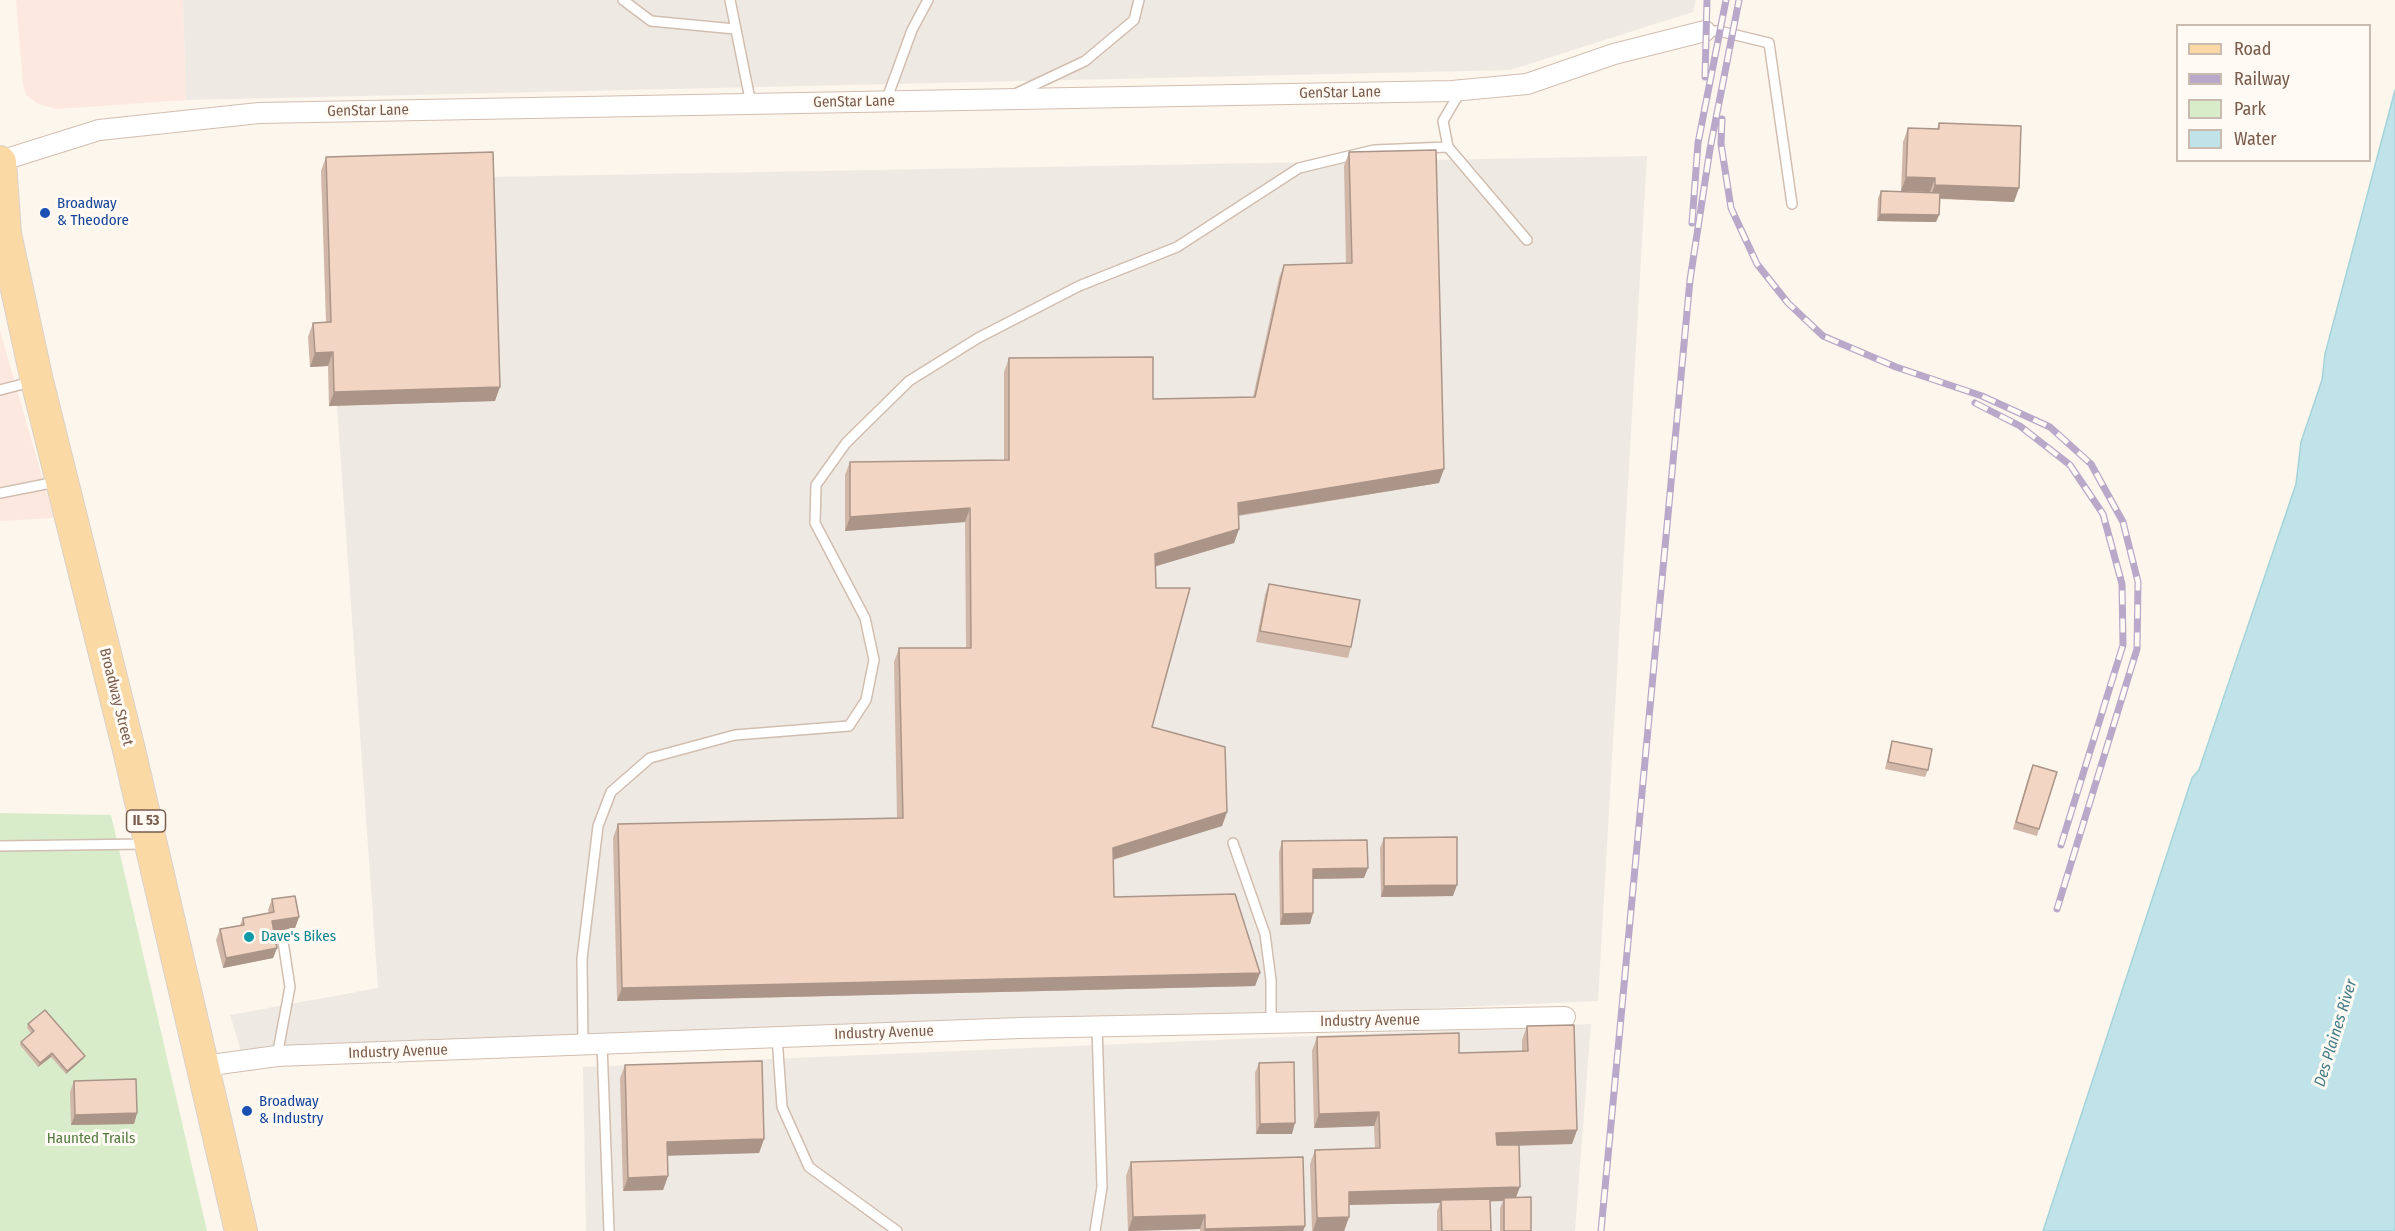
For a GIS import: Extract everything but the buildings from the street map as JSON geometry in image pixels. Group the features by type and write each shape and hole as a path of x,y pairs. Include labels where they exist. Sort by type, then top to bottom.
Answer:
{"main road":[{"name":"Broadway Street","path":"0,162 3,235 13,295 37,381 151,844 241,1231"}],"street":[{"name":"GenStar Lane","path":"0,162 99,130 259,113 1462,89 1527,84 1614,54 1705,32"},
{"name":"Industry Avenue","path":"204,1066 277,1056 777,1037 1097,1026 1565,1017"}],"lane":[{"path":"623,0 651,21 735,29"},
{"path":"730,0 751,104"},
{"path":"886,101 912,30 928,0"},
{"path":"1005,99 1085,61 1134,20 1139,0"},
{"path":"1705,32 1726,32 1769,44 1792,204"},
{"path":"1462,89 1443,121 1448,147 1527,240"},
{"path":"609,1231 585,937 598,826 611,792 650,758 735,735 849,726 866,700 874,660 865,618 815,523 816,485 846,443 909,381 978,338 1079,286 1177,247 1299,168 1374,150 1448,147"},
{"path":"0,390 37,381"},
{"path":"0,494 62,481"},
{"path":"1233,843 1265,934 1271,980 1271,1023"},
{"path":"0,846 151,844"},
{"path":"277,1056 290,987 282,935"},
{"path":"1095,1231 1102,1187 1097,1026"},
{"path":"777,1037 782,1107 808,1167 897,1231"}],"shaded area":[{"path":"16,0 183,0 186,100 57,109 38,104 26,95 23,85"},
{"path":"183,0 1696,0 1693,12 1510,70 186,100"},
{"path":"1647,156 1598,1001 244,1061 230,1015 378,988 321,180"},
{"path":"0,331 54,518 0,521"},
{"path":"1591,1024 1575,1231 586,1231 583,1067"}],"green space":[{"name":"Haunted Trails","path":"0,813 111,815 207,1231 0,1231"}],"water":[{"name":"Des Plaines River","path":"2395,90 2395,1231 2043,1231 2192,778 2199,770 2296,484 2301,442 2322,380 2325,354"}],"railway":[{"path":"1705,77 1707,0"},
{"path":"1692,223 1698,143 1726,0"},
{"path":"1601,1231 1690,280 1710,149 1739,0"},
{"path":"1722,119 1721,144 1731,208 1757,264 1788,303 1823,336 1896,367 1982,396 2050,427 2091,464 2123,522 2138,582 2137,649 2057,909"},
{"path":"1975,403 2020,426 2070,465 2103,514 2122,584 2123,645 2061,845"}],"place":[{"name":"Broadway & Theodore","path":"45,213"},
{"name":"Dave's Bikes","path":"249,937"},
{"name":"Broadway & Industry","path":"247,1111"}]}
